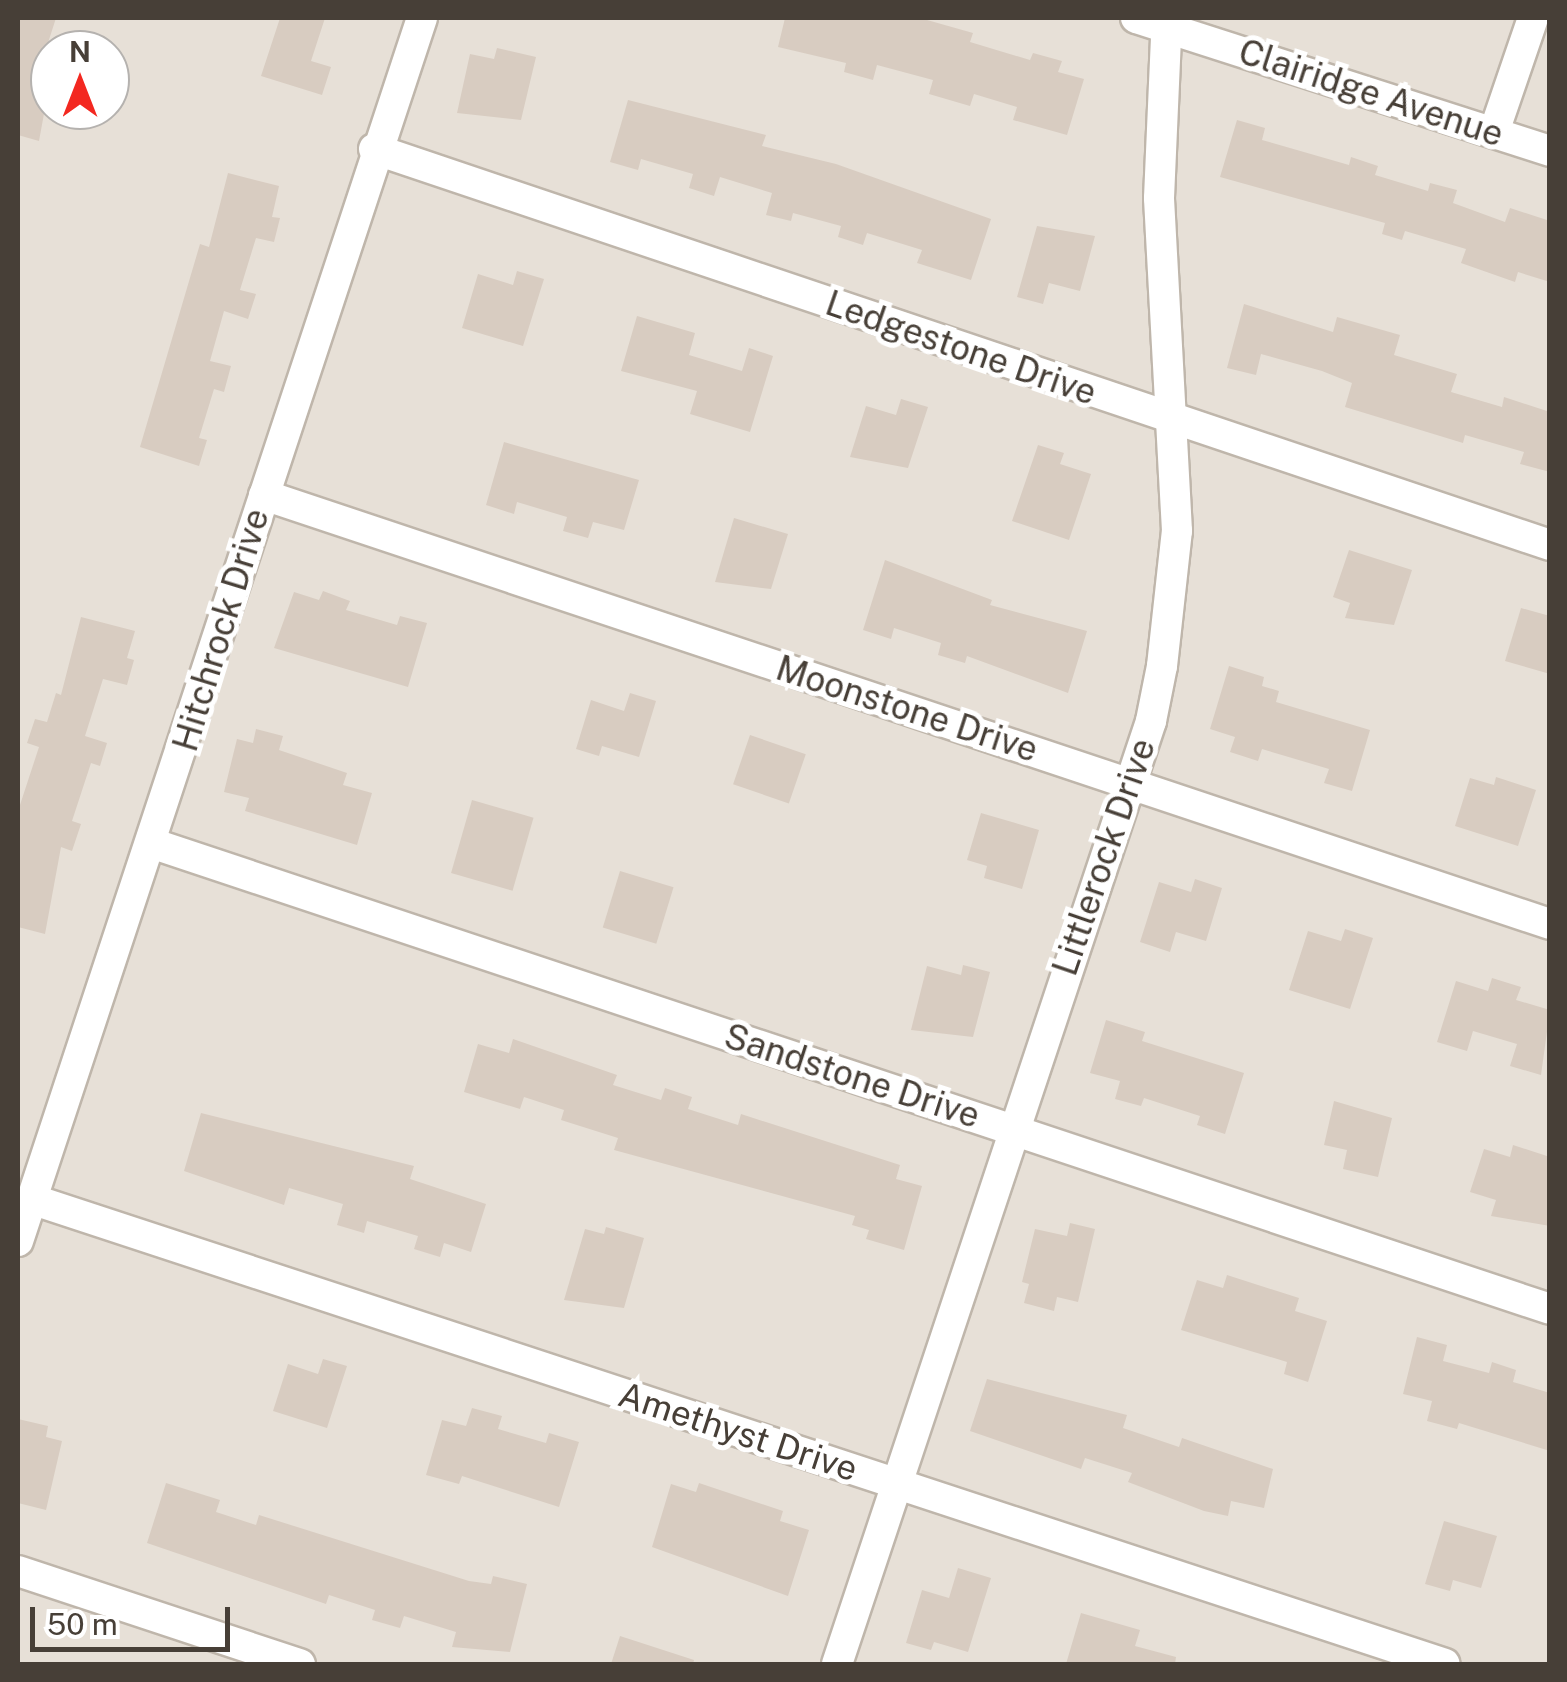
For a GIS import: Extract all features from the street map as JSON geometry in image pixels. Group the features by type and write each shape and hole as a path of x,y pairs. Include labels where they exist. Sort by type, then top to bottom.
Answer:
{"street":[{"name":"Hitchrock Drive","path":"18,1241 154,844 374,150 422,18"},
{"name":"Clairidge Avenue","path":"1136,18 1166,22 1550,151"},
{"path":"1494,132 1533,18"},
{"name":"Littlerock Drive","path":"837,1664 1011,1130 1150,721 1171,614 1177,531 1159,198 1166,22"},
{"name":"Ledgestone Drive","path":"374,150 1550,546"},
{"name":"Moonstone Drive","path":"264,495 1550,924"},
{"name":"Sandstone Drive","path":"154,844 1550,1310"},
{"name":"Amethyst Drive","path":"31,1198 1445,1664"},
{"path":"18,1571 300,1664"}],"shaded area":[{"path":"18,18 1549,18 1549,1664 18,1664"}],"building":[{"path":"18,18 56,18 52,30 30,30 30,130 41,130 39,141 18,135"},
{"path":"280,18 325,18 311,61 331,67 322,95 261,76"},
{"path":"785,18 920,18 973,33 970,42 1030,60 1033,53 1062,61 1058,72 1084,79 1067,135 1013,120 1017,107 974,94 970,106 929,94 933,80 877,65 873,80 844,72 846,63 778,47"},
{"path":"497,48 536,57 521,120 457,113 470,54 494,59"},
{"path":"628,100 766,135 762,146 836,164 991,219 971,280 917,263 922,250 867,233 863,245 838,237 841,226 793,213 791,221 766,215 772,193 720,177 714,196 689,188 693,174 641,159 638,170 610,162"},
{"path":"1237,120 1265,128 1262,140 1349,165 1351,157 1378,166 1375,175 1428,191 1430,183 1457,190 1453,203 1505,222 1510,208 1550,221 1550,282 1518,272 1515,282 1461,263 1466,249 1405,231 1402,240 1382,234 1385,223 1220,177"},
{"path":"228,173 279,186 272,217 280,218 274,242 256,238 240,290 256,294 248,319 224,311 210,361 231,366 224,392 214,389 199,438 207,440 199,466 140,447 200,244 209,247"},
{"path":"1037,226 1095,236 1080,291 1049,283 1043,304 1017,297"},
{"path":"517,271 544,279 523,346 462,328 478,274 513,285"},
{"path":"1244,304 1333,332 1337,317 1400,335 1394,355 1457,374 1451,392 1502,407 1504,397 1550,412 1550,472 1520,464 1524,452 1465,435 1463,443 1345,407 1352,383 1322,371 1261,354 1256,375 1227,368"},
{"path":"637,316 695,333 689,355 742,371 749,348 773,356 750,432 690,414 697,391 621,371"},
{"path":"901,399 928,407 908,468 850,457 866,406 896,415"},
{"path":"504,442 639,480 624,530 593,522 588,538 563,531 567,517 517,502 514,514 486,505"},
{"path":"1038,445 1064,453 1060,464 1091,474 1069,540 1012,521"},
{"path":"734,518 788,534 771,589 715,582"},
{"path":"1349,550 1412,570 1394,625 1345,618 1350,603 1333,597"},
{"path":"885,560 992,600 990,605 1087,631 1068,693 967,656 965,663 938,655 941,643 894,628 891,639 863,630"},
{"path":"323,591 350,601 346,610 397,625 400,616 427,623 408,687 274,648 294,592 319,600"},
{"path":"1521,608 1550,616 1550,674 1505,661"},
{"path":"81,617 135,631 127,658 134,660 127,685 103,679 85,736 107,743 100,766 91,763 72,821 81,824 72,851 61,847 45,934 18,927 18,811 39,747 27,743 35,719 47,722 56,693 61,695"},
{"path":"1229,666 1264,677 1262,686 1279,691 1276,702 1370,730 1352,791 1324,783 1329,769 1262,749 1258,761 1230,752 1235,737 1210,729"},
{"path":"630,693 656,701 639,757 602,746 599,756 576,749 591,700 624,711"},
{"path":"256,729 283,736 279,750 347,773 343,785 372,793 357,845 245,811 249,798 224,792 237,739 253,743"},
{"path":"750,735 806,754 789,803 733,784"},
{"path":"1496,777 1536,790 1518,846 1455,826 1470,778 1494,785"},
{"path":"472,800 534,818 513,891 451,873"},
{"path":"981,813 1039,830 1022,889 984,878 987,866 967,860"},
{"path":"620,871 674,887 656,944 603,927"},
{"path":"1195,879 1222,888 1206,941 1176,932 1170,952 1140,942 1159,882 1191,892"},
{"path":"1345,929 1373,938 1350,1009 1289,990 1308,931 1341,941"},
{"path":"963,965 990,972 973,1037 911,1030 927,966 961,975"},
{"path":"1492,978 1521,987 1516,1000 1550,1010 1541,1075 1510,1066 1517,1044 1473,1031 1467,1051 1437,1042 1456,981 1488,991"},
{"path":"1106,1020 1145,1032 1142,1041 1244,1073 1225,1134 1197,1125 1200,1116 1144,1098 1141,1106 1115,1099 1120,1081 1090,1073"},
{"path":"513,1039 617,1075 613,1085 661,1100 665,1088 692,1097 688,1109 738,1125 741,1114 900,1165 896,1179 922,1186 904,1250 866,1239 869,1230 852,1225 855,1216 614,1150 618,1138 561,1120 564,1110 524,1097 520,1109 464,1092 478,1044 509,1053"},
{"path":"1334,1101 1392,1118 1378,1177 1343,1169 1347,1150 1324,1145"},
{"path":"201,1113 414,1166 410,1179 486,1204 471,1252 444,1243 440,1257 414,1249 418,1236 367,1221 364,1233 337,1225 343,1204 289,1188 284,1205 184,1171"},
{"path":"1513,1145 1550,1157 1550,1226 1491,1216 1496,1200 1470,1192 1484,1149 1510,1157"},
{"path":"1070,1223 1095,1229 1078,1302 1057,1297 1054,1311 1024,1303 1029,1284 1022,1282 1035,1229 1067,1236"},
{"path":"606,1227 644,1238 624,1308 564,1300 585,1229 604,1234"},
{"path":"1227,1275 1299,1298 1295,1311 1327,1321 1308,1382 1284,1374 1287,1362 1181,1330 1197,1280 1223,1288"},
{"path":"1417,1337 1447,1345 1443,1361 1489,1373 1492,1362 1516,1370 1513,1382 1550,1393 1550,1451 1459,1423 1457,1429 1427,1421 1432,1401 1403,1394"},
{"path":"323,1359 347,1366 327,1428 273,1411 288,1364 318,1374"},
{"path":"987,1379 1127,1415 1123,1428 1179,1447 1182,1438 1273,1469 1264,1508 1231,1501 1228,1516 1204,1511 1128,1482 1132,1473 1085,1458 1081,1469 970,1431"},
{"path":"472,1408 502,1416 498,1429 546,1443 549,1433 579,1442 559,1507 462,1476 459,1484 426,1475 442,1420 466,1426"},
{"path":"18,1419 48,1426 46,1437 62,1441 46,1510 18,1503"},
{"path":"166,1483 220,1500 216,1512 256,1525 259,1515 469,1581 491,1584 493,1576 527,1584 510,1652 452,1647 456,1632 404,1616 400,1628 372,1620 375,1610 329,1595 326,1604 147,1543"},
{"path":"699,1483 783,1511 780,1521 809,1530 788,1596 652,1547 671,1484 696,1492"},
{"path":"1444,1521 1497,1536 1481,1588 1453,1580 1450,1591 1425,1584"},
{"path":"958,1568 991,1578 968,1652 934,1642 931,1650 906,1643 922,1590 949,1598"},
{"path":"1081,1613 1140,1630 1135,1646 1176,1657 1175,1664 1066,1664"},
{"path":"620,1636 694,1660 693,1664 611,1664"}]}
